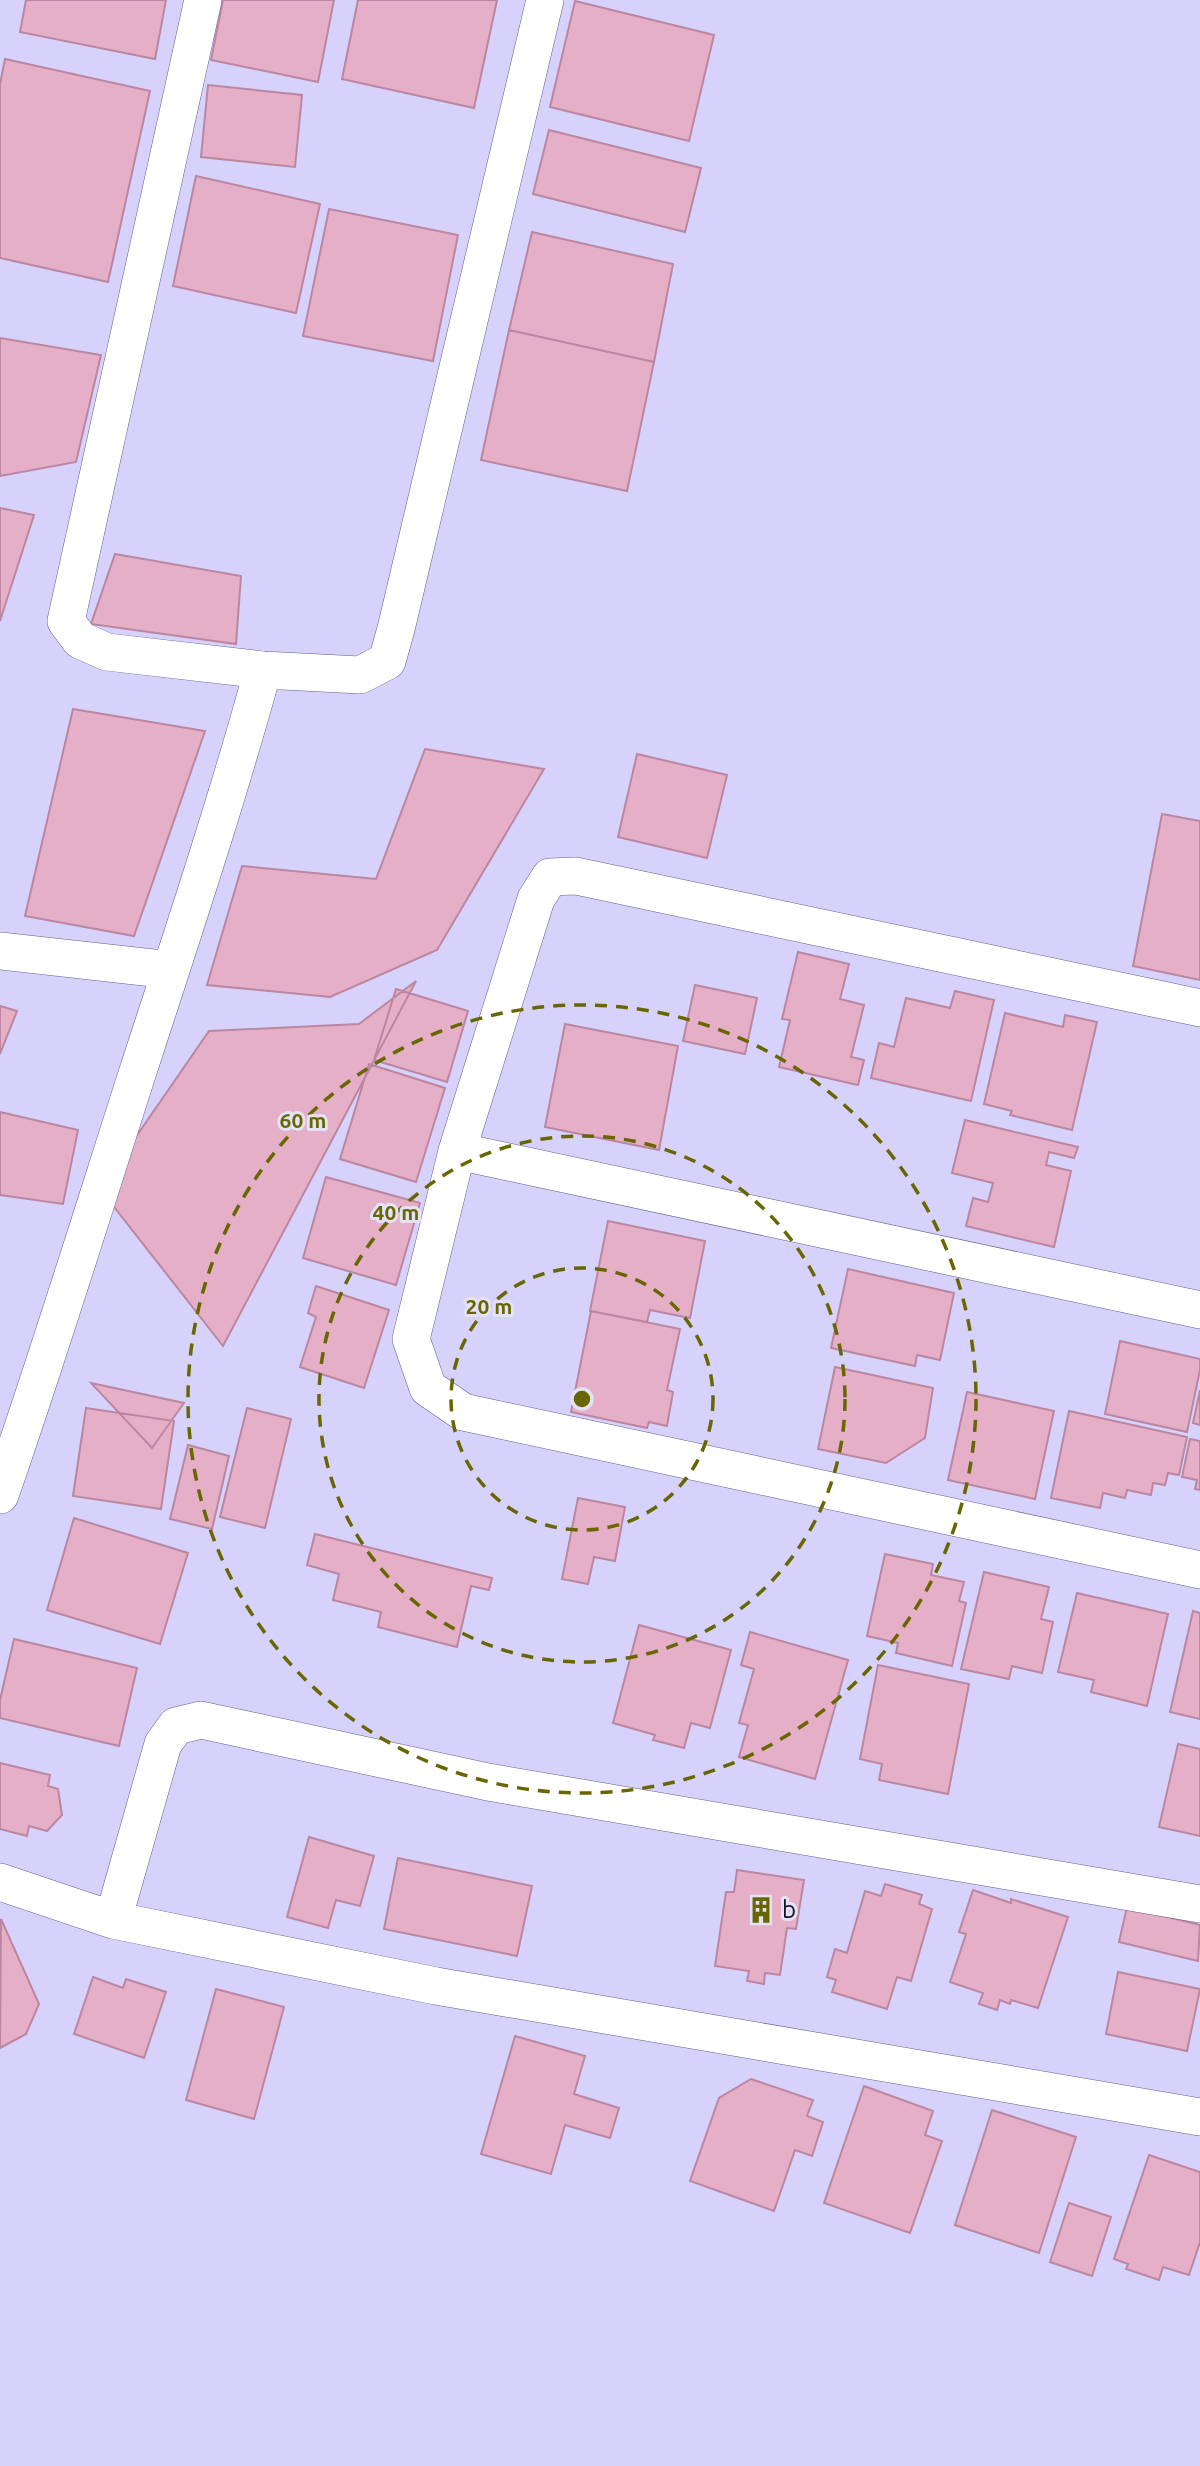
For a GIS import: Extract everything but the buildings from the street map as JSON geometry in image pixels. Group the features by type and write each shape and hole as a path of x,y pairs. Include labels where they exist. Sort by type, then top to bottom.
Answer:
{"street":[{"path":"203,0 66,621 80,640 107,652 263,670 360,675 387,661 545,0"},
{"path":"0,1495 38,1386 171,970 263,670"},
{"path":"1200,1008 576,876 550,877 536,899 457,1152 411,1339 428,1388 464,1412 1200,1570"},
{"path":"0,951 171,970"},
{"path":"457,1152 1200,1310"},
{"path":"113,1920 163,1744 176,1726 201,1720 488,1782 1200,1904"},
{"path":"0,1882 113,1920 436,1986 1200,2117"}],"place":[{"name":"b","path":"761,1910"}]}
